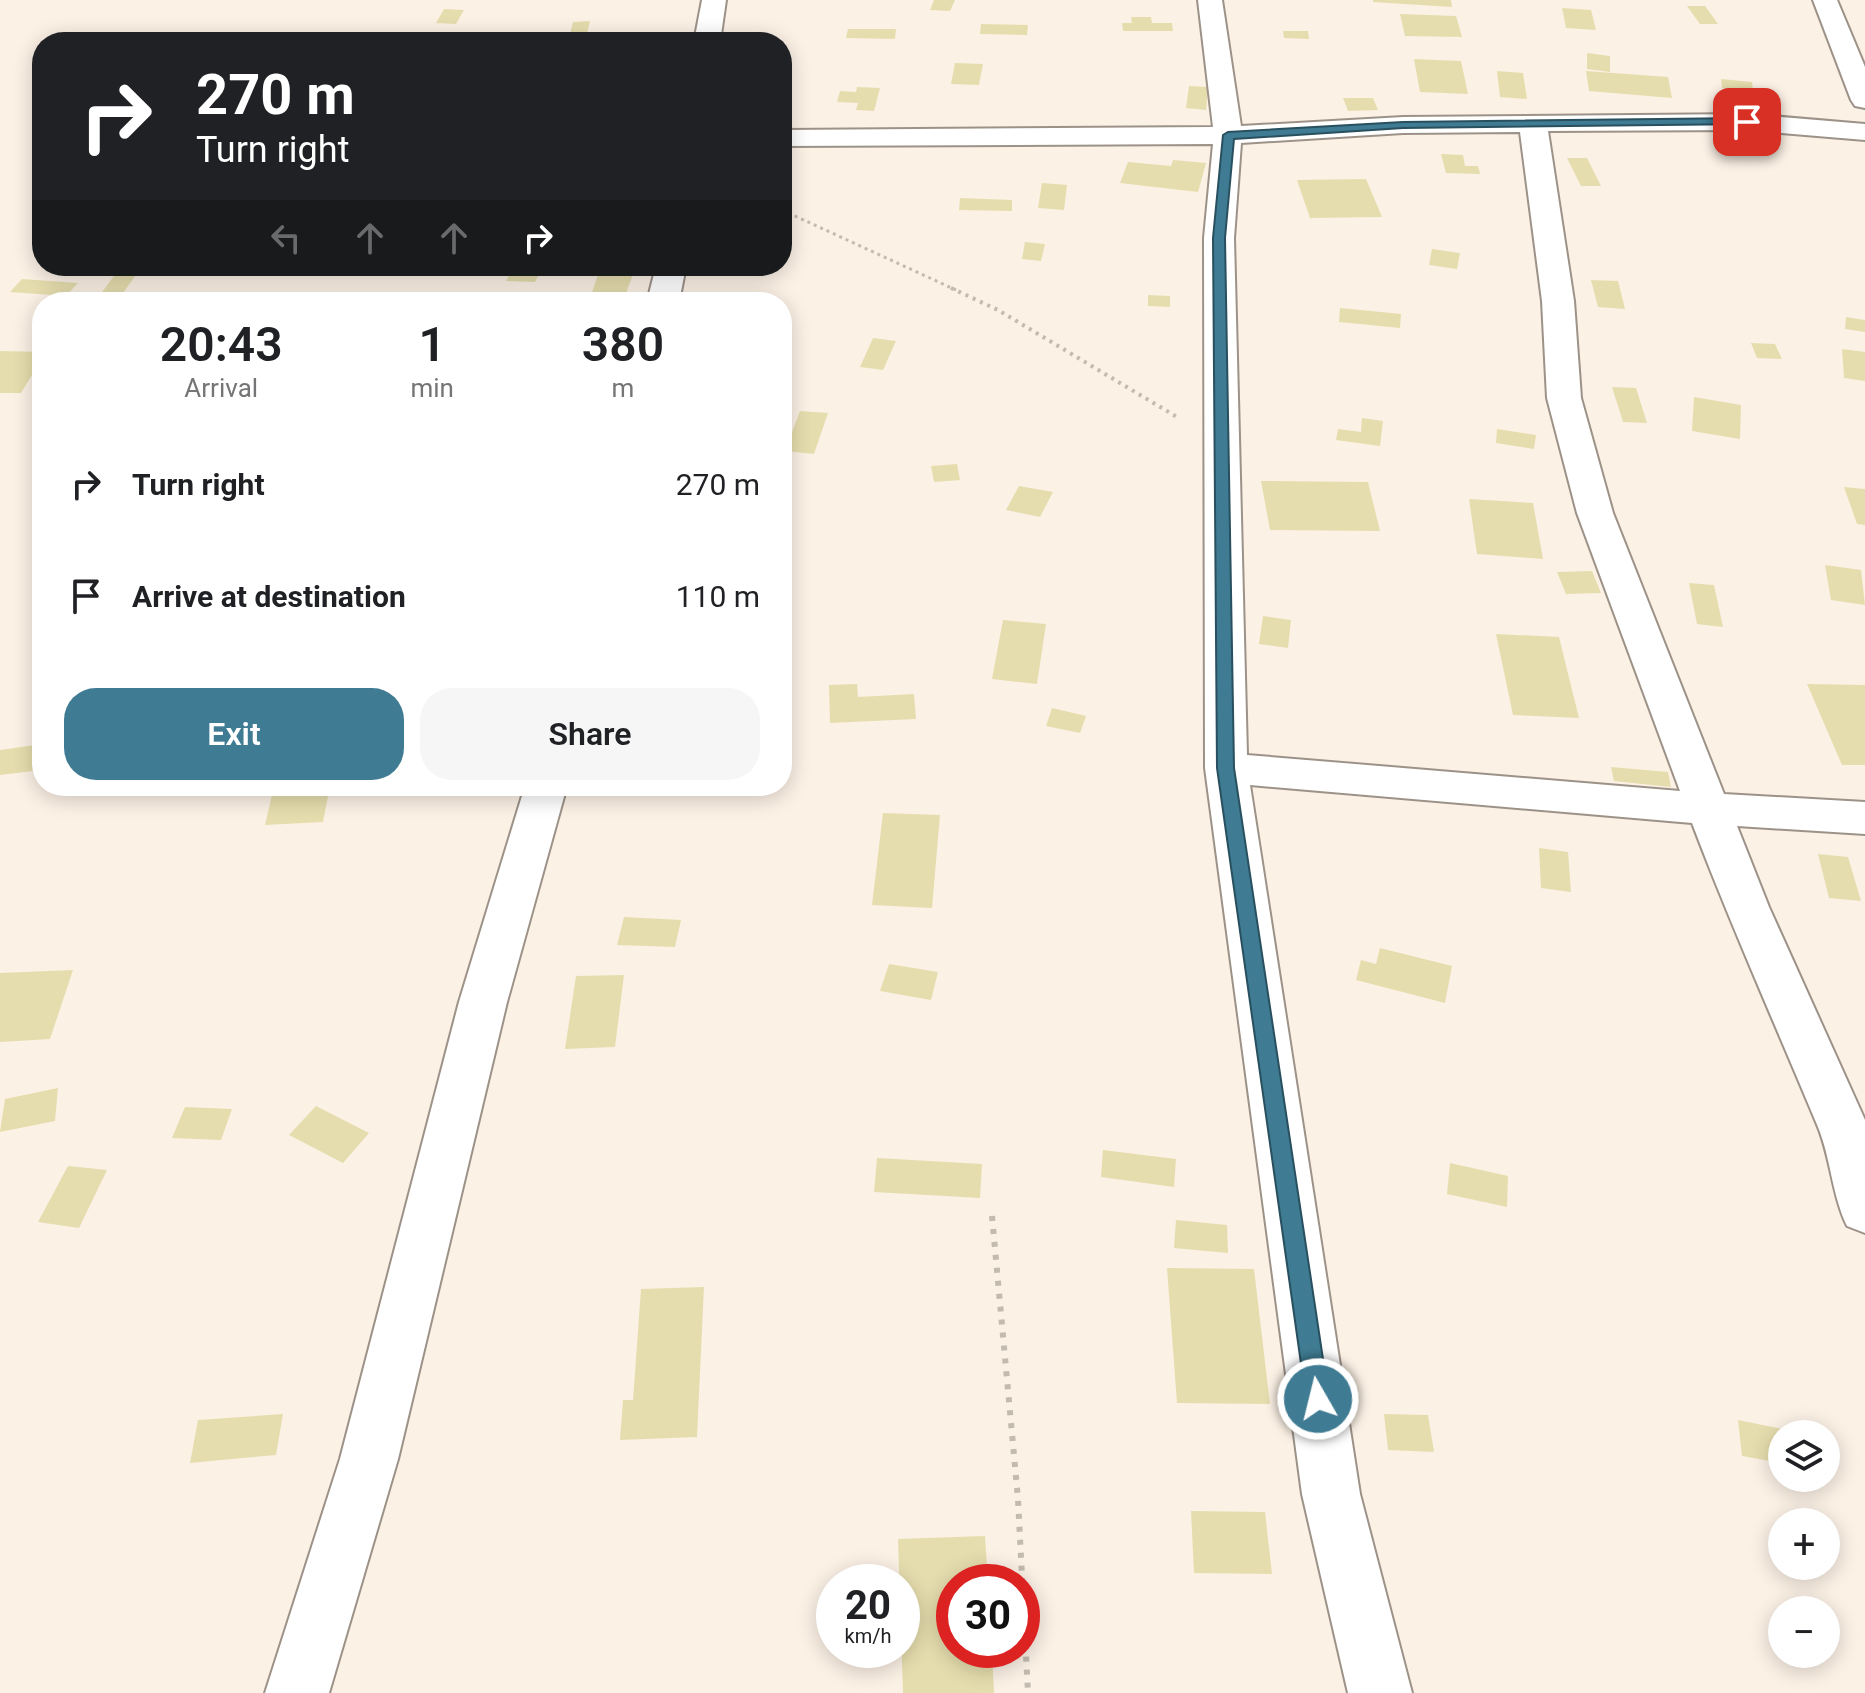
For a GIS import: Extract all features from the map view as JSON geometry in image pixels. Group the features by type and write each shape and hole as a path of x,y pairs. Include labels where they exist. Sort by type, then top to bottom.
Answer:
{"street":[{"path":"709,32 714,0"},
{"path":"1210,0 1228,135 1219,238 1226,768 1331,1494 1380,1693"},
{"path":"1825,0 1865,100"},
{"path":"792,138 1228,135 1403,125 1533,123 1747,122 1865,132"},
{"path":"1533,123 1558,301 1564,398 1595,513 1746,907 1845,1132 1865,1210"},
{"path":"1226,768 1707,809 1865,818"},
{"path":"297,1693 369,1459 483,1002 543,796"}],"path":[{"path":"792,215 998,310 1223,444"},
{"path":"992,1216 1018,1499 1028,1693"}],"building":[{"path":"934,0 955,0 950,11 930,10"},
{"path":"1451,0 1452,7 1373,2"},
{"path":"1687,6 1705,6 1718,24 1700,24"},
{"path":"1562,8 1591,10 1596,30 1566,28"},
{"path":"444,9 464,10 456,24 436,23"},
{"path":"1400,14 1456,16 1462,37 1405,36"},
{"path":"1131,17 1151,17 1152,23 1172,23 1173,31 1123,31 1122,23 1132,23"},
{"path":"590,21 587,32 570,32 573,22"},
{"path":"981,24 1028,25 1027,35 980,34"},
{"path":"848,29 896,29 895,39 846,38"},
{"path":"1283,31 1308,31 1309,39 1284,38"},
{"path":"1587,53 1610,56 1610,72 1587,69"},
{"path":"1414,59 1461,61 1468,94 1420,92"},
{"path":"955,63 983,64 979,85 951,84"},
{"path":"1497,71 1523,73 1527,99 1500,97"},
{"path":"1586,71 1668,77 1672,98 1589,91"},
{"path":"1721,79 1752,82 1753,92 1722,88"},
{"path":"1189,86 1208,87 1206,110 1186,108"},
{"path":"857,87 880,88 874,111 856,110 858,103 837,102 840,91 856,92"},
{"path":"1343,98 1373,98 1378,110 1348,111"},
{"path":"1441,154 1463,155 1465,166 1478,166 1480,174 1446,173"},
{"path":"1567,158 1587,158 1601,186 1581,186"},
{"path":"1173,160 1206,163 1198,192 1120,183 1128,162 1171,166"},
{"path":"1366,179 1382,217 1310,218 1297,180"},
{"path":"1042,183 1067,185 1064,210 1038,208"},
{"path":"960,198 1012,200 1012,211 959,210"},
{"path":"1025,242 1045,244 1041,261 1022,259"},
{"path":"1432,249 1460,253 1457,269 1429,265"},
{"path":"114,276 135,276 124,292 102,292"},
{"path":"509,276 538,276 535,282 506,281"},
{"path":"598,276 632,276 627,292 592,292"},
{"path":"22,279 78,283 70,292 10,292"},
{"path":"1591,280 1618,281 1625,309 1598,307"},
{"path":"1148,295 1170,296 1170,307 1148,306"},
{"path":"1340,308 1401,314 1400,328 1339,322"},
{"path":"1846,317 1865,320 1865,332 1845,329"},
{"path":"873,338 896,341 883,370 860,367"},
{"path":"1751,343 1775,344 1782,359 1757,358"},
{"path":"1842,349 1865,352 1865,381 1844,378"},
{"path":"0,351 32,352 32,375 21,393 0,393"},
{"path":"1612,387 1636,388 1647,423 1623,422"},
{"path":"1694,397 1741,405 1740,439 1692,431"},
{"path":"800,411 828,413 814,454 792,452 792,432"},
{"path":"1362,418 1383,421 1380,446 1336,440 1338,429 1361,432"},
{"path":"1497,429 1536,435 1534,449 1496,443"},
{"path":"957,464 960,480 934,482 931,466"},
{"path":"1261,481 1368,482 1380,531 1270,530"},
{"path":"1019,486 1053,492 1040,517 1006,510"},
{"path":"1844,487 1865,489 1865,525 1857,524"},
{"path":"1469,499 1533,503 1543,559 1477,554"},
{"path":"1825,565 1861,570 1865,605 1831,600"},
{"path":"1592,571 1601,593 1566,594 1557,572"},
{"path":"1689,583 1714,585 1723,627 1697,624"},
{"path":"1263,616 1291,620 1288,648 1259,644"},
{"path":"1003,620 1046,624 1037,684 992,679"},
{"path":"1496,634 1559,637 1579,718 1513,715"},
{"path":"857,684 858,697 914,694 916,719 830,723 829,685"},
{"path":"1807,684 1865,685 1865,765 1842,765"},
{"path":"1052,708 1086,716 1080,733 1046,726"},
{"path":"32,745 32,771 0,775 0,750"},
{"path":"1611,767 1668,772 1671,787 1614,781"},
{"path":"272,796 328,796 323,822 265,825"},
{"path":"883,813 940,815 932,908 872,905"},
{"path":"1539,848 1568,852 1571,892 1541,888"},
{"path":"1818,854 1848,857 1861,901 1829,898"},
{"path":"624,917 681,920 675,947 617,945"},
{"path":"1380,948 1452,966 1445,1003 1356,980 1361,960 1376,964"},
{"path":"889,964 938,972 931,1000 880,991"},
{"path":"73,970 50,1039 0,1042 0,973"},
{"path":"624,975 615,1047 565,1049 576,976"},
{"path":"58,1088 55,1121 0,1132 5,1099"},
{"path":"316,1106 369,1133 343,1163 289,1135"},
{"path":"185,1107 232,1109 221,1140 172,1138"},
{"path":"1103,1150 1176,1159 1174,1187 1101,1177"},
{"path":"877,1158 982,1164 980,1198 874,1192"},
{"path":"1450,1163 1508,1176 1507,1207 1447,1194"},
{"path":"68,1166 107,1170 79,1228 38,1222"},
{"path":"1176,1220 1227,1225 1228,1253 1174,1248"},
{"path":"1167,1268 1254,1269 1270,1404 1177,1403"},
{"path":"704,1287 697,1437 620,1440 623,1400 633,1400 641,1289"},
{"path":"283,1414 276,1455 190,1463 198,1420"},
{"path":"1384,1414 1428,1415 1434,1452 1388,1450"},
{"path":"1738,1420 1768,1426 1768,1461 1742,1456"},
{"path":"1191,1511 1265,1512 1272,1574 1194,1573"},
{"path":"985,1536 987,1564 936,1564 936,1668 993,1668 994,1693 903,1693 902,1668 920,1668 920,1564 899,1564 898,1539"}],"route":[{"path":"1318,1399 1226,768 1219,238 1228,135 1403,125 1747,122"}]}
